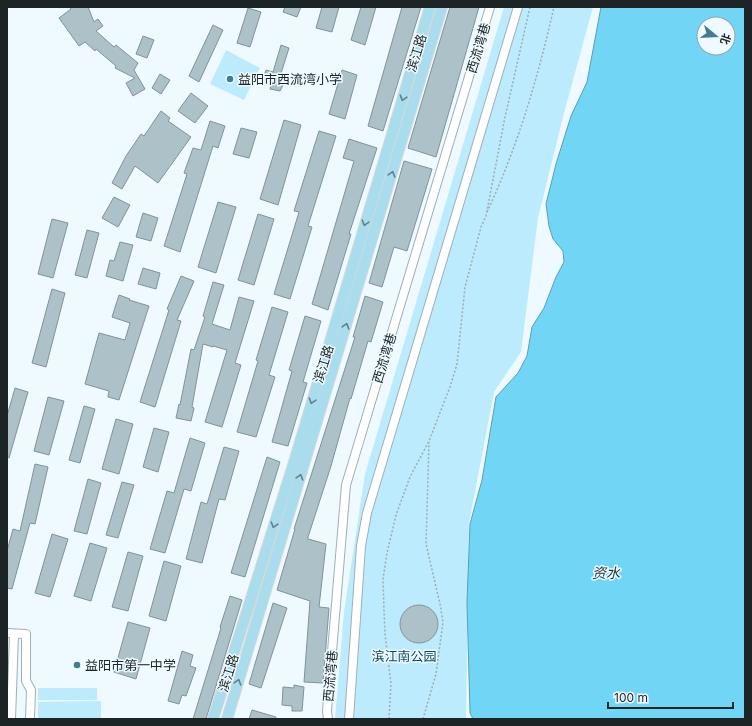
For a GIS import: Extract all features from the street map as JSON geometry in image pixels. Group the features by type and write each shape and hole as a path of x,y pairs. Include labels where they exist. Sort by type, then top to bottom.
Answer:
{"main road":[{"name":"滨江路","path":"213,719 295,459 430,7"},
{"name":"滨江路","path":"227,719 442,7"}],"street":[{"name":"西流湾巷","path":"328,719 327,703 346,485 490,7"},
{"path":"349,719 361,546 367,513 518,7"},
{"path":"7,718 11,718 10,633 26,634 26,681 31,690 30,719"}],"path":[{"path":"486,216 505,117 530,7"},
{"path":"389,719 391,684 385,634 383,579 387,553 396,515 404,491 429,440 450,387 457,364 465,287 481,227 499,186 533,93 554,7"},
{"path":"423,719 436,674 443,622 426,544 429,440"}],"green space":[{"name":"滨江南公园","path":"504,7 593,7 564,113 538,218 521,352 494,392 469,523 466,719 335,719 344,612 365,474"},
{"path":"226,50 260,68 244,100 210,84"},
{"path":"38,688 97,688 97,700 38,700"},
{"path":"101,701 101,719 38,719 38,702"}],"water":[{"name":"资水","path":"601,7 745,7 745,719 473,719 470,713 467,603 470,524 482,480 496,397 518,373 527,356 532,327 544,308 556,277 564,262 563,251 553,239 549,226 546,204 556,164 571,116 587,82"}],"building":[{"path":"70,7 88,7 94,22 98,19 103,26 96,31 114,47 116,45 138,63 134,70 145,89 133,96 126,83 135,78 115,68 116,66 85,42 79,46 59,18 71,9"},
{"path":"285,7 301,7 297,17 283,12"},
{"path":"322,7 339,7 332,32 316,28"},
{"path":"361,7 376,7 365,45 351,40"},
{"path":"402,7 421,7 383,131 368,126"},
{"path":"450,7 479,7 436,157 408,148"},
{"path":"248,8 261,12 250,47 237,43"},
{"path":"213,25 223,30 199,82 189,76"},
{"path":"143,36 154,40 147,58 136,54"},
{"path":"281,45 289,48 278,83 283,85 280,91 270,89 272,82 263,79 266,70 273,72"},
{"path":"342,70 357,75 345,119 329,114"},
{"path":"160,74 170,80 161,94 152,88"},
{"path":"191,93 208,106 195,123 178,111"},
{"path":"161,111 170,118 168,121 191,137 158,183 135,166 122,189 112,183 126,156 141,134 144,136"},
{"path":"284,120 301,125 278,205 260,199"},
{"path":"210,121 225,126 218,148 213,146 180,252 164,246 187,174 184,173 193,148 201,150"},
{"path":"241,128 257,132 249,158 233,154"},
{"path":"319,131 336,136 308,226 312,227 290,299 274,294 299,212 294,211"},
{"path":"349,139 377,148 349,234 351,234 328,310 312,304 354,161 343,158"},
{"path":"404,161 432,169 407,251 394,247 382,287 369,283"},
{"path":"114,197 130,205 118,227 102,218"},
{"path":"218,202 236,207 216,273 198,267"},
{"path":"143,213 158,218 151,241 136,237"},
{"path":"258,214 274,219 254,285 238,280"},
{"path":"52,219 68,223 53,278 38,274"},
{"path":"87,230 99,233 87,278 75,275"},
{"path":"120,242 133,245 123,281 106,276 110,260 114,261"},
{"path":"143,268 160,273 156,289 138,284"},
{"path":"181,276 194,281 177,320 181,321 155,407 140,402 169,310 167,309"},
{"path":"213,282 224,285 212,324 230,330 239,297 254,301 235,363 241,365 222,427 205,422 227,350 203,344 191,421 176,418 191,349 194,350 205,317 203,316"},
{"path":"52,289 65,293 46,367 32,363"},
{"path":"119,295 130,299 129,300 149,306 119,400 108,397 109,391 85,384 99,333 125,340 130,323 112,317"},
{"path":"365,296 383,302 371,342 368,341 331,466 308,537 308,539 326,544 319,607 329,608 323,683 304,682 310,601 277,590 294,529 355,337 353,337"},
{"path":"272,307 288,312 269,375 275,377 256,437 237,432"},
{"path":"305,316 321,321 303,382 307,383 288,446 272,442 292,371 289,370"},
{"path":"15,388 28,392 9,458 7,457 7,416"},
{"path":"48,397 64,401 49,455 34,451"},
{"path":"84,406 95,409 80,463 69,460"},
{"path":"116,419 133,424 119,474 102,469"},
{"path":"154,428 169,432 158,472 143,467"},
{"path":"190,438 205,443 191,491 184,489 165,553 150,549 167,491 174,493"},
{"path":"224,447 239,451 225,500 219,499 202,563 186,559 201,502 207,504"},
{"path":"267,457 280,462 245,577 231,573"},
{"path":"35,464 48,467 35,524 30,523 12,589 7,588 7,551 13,529 20,531"},
{"path":"88,479 101,483 87,534 74,531"},
{"path":"122,482 134,485 118,538 106,535"},
{"path":"52,534 68,539 50,597 35,593"},
{"path":"90,543 107,548 91,601 74,596"},
{"path":"128,552 143,556 128,611 112,607"},
{"path":"164,561 181,566 166,621 149,616"},
{"path":"230,596 242,600 206,719 193,719 221,628 220,627"},
{"path":"273,603 287,608 261,688 249,684"},
{"path":"419,605 432,611 438,624 432,637 419,643 406,637 400,624 406,611"},
{"path":"128,622 150,628 136,679 114,672"},
{"path":"182,651 193,655 190,666 196,668 186,696 182,695 179,704 168,701"},
{"path":"294,685 304,687 302,711 292,711 292,706 282,705 283,687 294,688"},
{"path":"252,710 276,717 276,719 249,719"}],"place":[{"name":"益阳市西流湾小学","path":"230,79"},
{"name":"益阳市第一中学","path":"77,665"}]}
